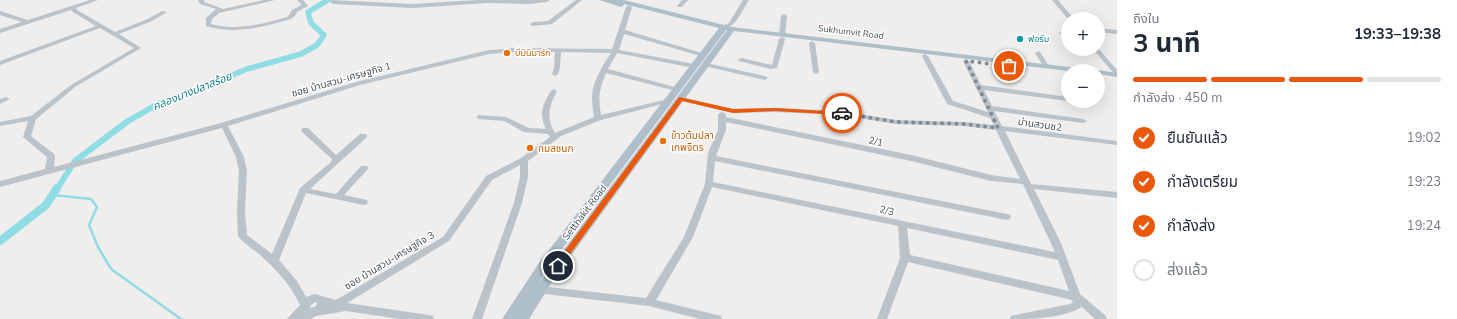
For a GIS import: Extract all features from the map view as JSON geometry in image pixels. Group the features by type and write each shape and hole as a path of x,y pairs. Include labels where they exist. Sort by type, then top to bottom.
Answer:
{"main road":[{"name":"Sukhumvit Road","path":"602,0 628,3"},
{"name":"Sukhumvit Road","path":"616,0 727,29 812,42 1061,72"},
{"name":"Setthakit Road","path":"522,319 540,290 679,94 694,66 703,54 727,29"},
{"name":"Setthakit Road","path":"509,319 543,266 668,101 679,94 706,65 727,29"},
{"name":"Sukhumvit Road","path":"782,37 1061,68"},
{"path":"1105,73 1117,74"},
{"path":"1105,78 1117,79"}],"street":[{"path":"0,30 95,0"},
{"path":"201,0 202,3 219,8 219,11"},
{"path":"238,0 240,7"},
{"path":"272,0 219,11 209,18 208,25 219,28 237,29 290,18 293,16 294,11 305,6 300,0"},
{"path":"334,0 332,2 379,2 403,5 438,2 529,2 547,0"},
{"path":"403,5 408,0"},
{"path":"533,24 550,23 579,0"},
{"path":"680,6 685,0"},
{"path":"727,29 744,0"},
{"path":"1055,0 1065,12"},
{"path":"598,118 595,97 597,86 615,51 628,3"},
{"path":"0,124 32,118 72,86 138,48 75,11 73,7"},
{"path":"115,34 150,20 164,12"},
{"path":"0,13 28,22"},
{"path":"741,60 771,67 775,66 782,37 784,16"},
{"path":"0,63 100,26"},
{"path":"621,31 703,54"},
{"path":"1105,31 1117,32"},
{"path":"812,42 816,72"},
{"name":"ซอย บ้านสวน-เศรษฐกิจ 1","path":"0,184 224,125 358,83 502,50 615,51 694,66"},
{"path":"555,74 557,68 558,50"},
{"path":"1038,53 1046,66"},
{"path":"925,56 950,102 991,112 1083,121"},
{"path":"1102,56 1117,74"},
{"path":"966,61 1061,256 1078,297 1079,304 1072,308 1015,319"},
{"path":"706,65 765,78"},
{"name":"บ่านสวนซ2","path":"604,70 722,109 733,111 775,110 840,113 896,122 964,124 1117,143"},
{"path":"979,87 1061,98"},
{"path":"481,117 506,118 527,130 552,134 545,115 545,106 554,91"},
{"name":"ซอย บ้านสวน-เศรษฐกิจ 3","path":"341,306 446,239 490,178 524,160 552,134 598,118 668,101"},
{"path":"649,302 688,237 709,184 712,153 722,130 722,109"},
{"path":"32,118 27,137 51,156 49,171"},
{"name":"2/1","path":"723,119 911,158 991,178 1026,184 1117,194"},
{"path":"224,125 240,157 243,171 241,212 243,236 274,260 299,291 309,309"},
{"path":"305,130 336,159"},
{"path":"274,260 303,190 334,163 336,159 364,136"},
{"path":"711,158 1007,217"},
{"path":"477,319 518,203 524,177 524,160"},
{"path":"338,197 364,168"},
{"name":"2/3","path":"709,184 1061,256"},
{"path":"303,190 364,202"},
{"path":"882,319 905,258 902,224"},
{"path":"905,258 1078,297 1102,319"},
{"path":"540,290 649,302 717,319"},
{"path":"299,291 341,306 396,316 429,319"},
{"path":"292,319 309,309 322,306 319,299"},
{"path":"301,319 309,309 341,306"}],"waterway":[{"name":"คลองบางปลาสร้อย","path":"211,84 247,69 301,54 317,45 324,35 311,23 308,12 328,0"},
{"name":"คลองบางปลาสร้อย","path":"57,189 75,161 128,121 158,104 213,83"},
{"name":"คลองบางปลาสร้อย","path":"0,241 46,205 57,188"},
{"path":"53,195 91,199 97,207 89,225 98,247 111,269 181,319"}],"way so far":[{"path":"842,113 896,122 964,124 998,128 966,61 1009,66"}],"place":[{"name":"ฟอรัม","path":"1020,39"},
{"name":"บีมินิมาร์ก","path":"507,53"},
{"name":"ข้าวต้มปลา เทพจิตร","path":"663,141"},
{"name":"กมลชนก","path":"530,148"}],"route":[{"path":"558,266 681,99 733,111 775,110 842,113"}]}
